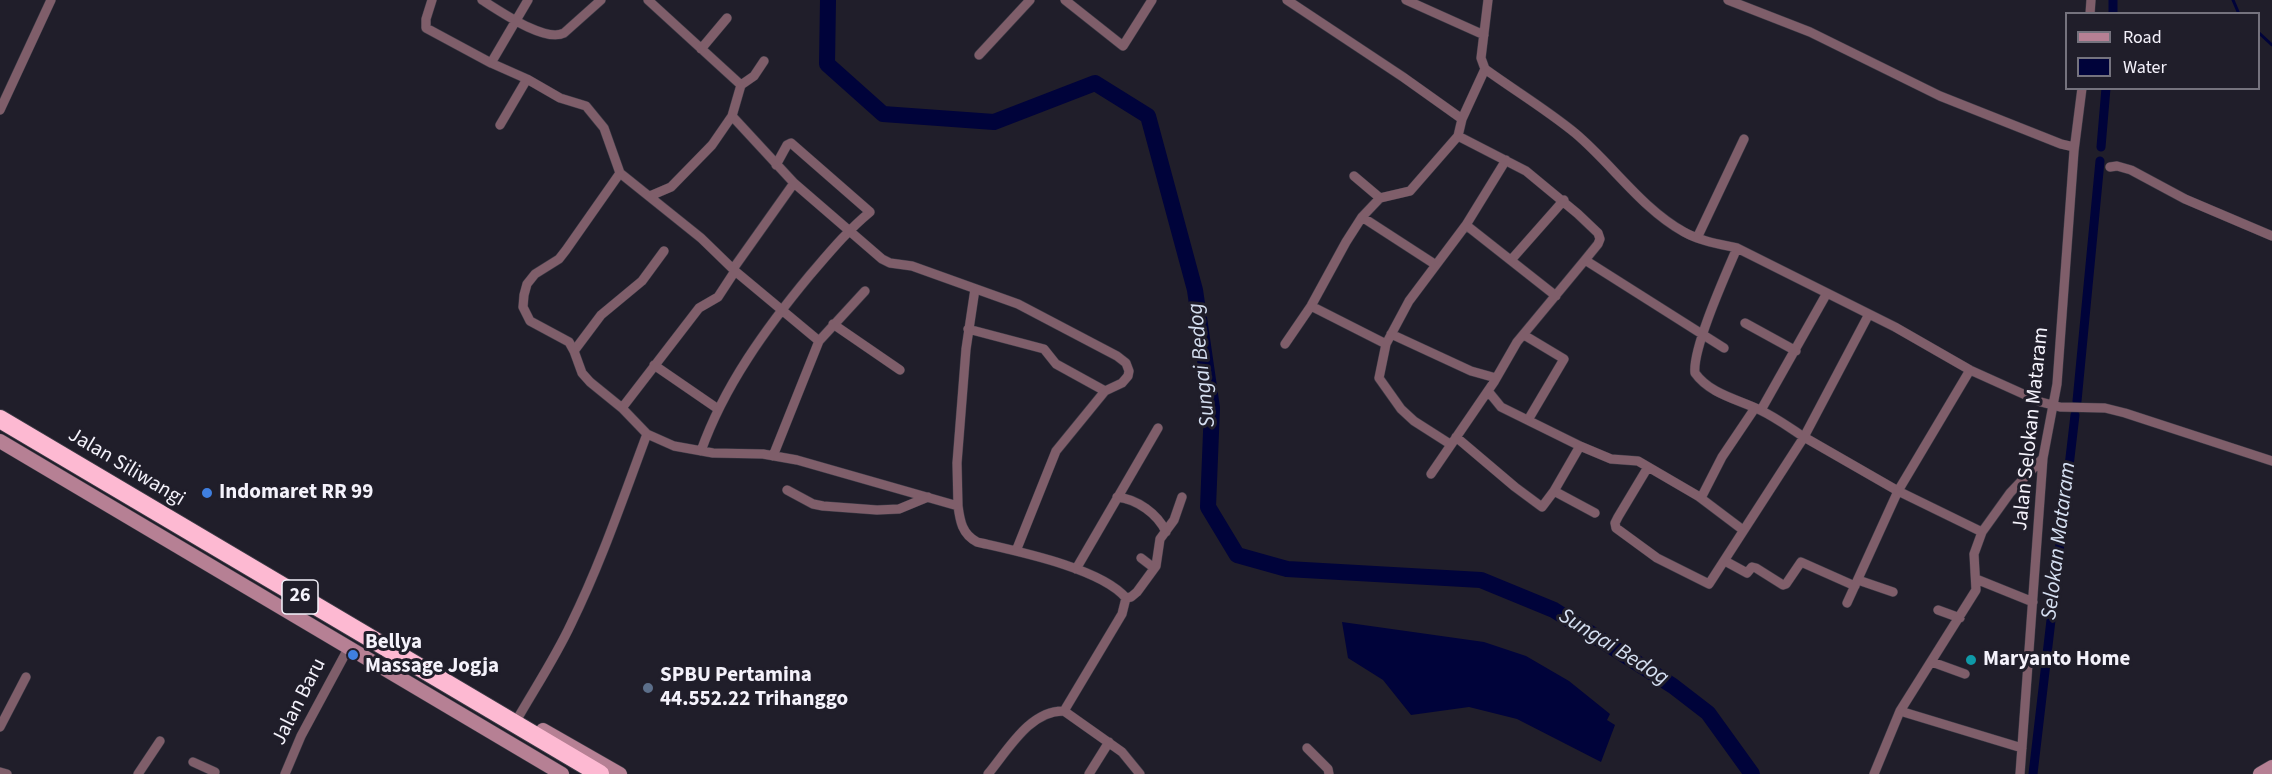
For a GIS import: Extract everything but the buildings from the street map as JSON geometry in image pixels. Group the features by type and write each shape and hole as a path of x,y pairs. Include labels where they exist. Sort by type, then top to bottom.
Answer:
{"highway":[{"name":"Jalan Siliwangi","path":"0,419 104,477 600,774"},
{"name":"Jalan Siliwangi","path":"0,433 577,774"}],"street":[{"path":"0,110 51,0"},
{"path":"432,0 426,19 426,28 560,98 586,106 604,128 620,173 701,238 734,270 819,341"},
{"path":"482,0 515,20 550,35 558,36 601,0"},
{"path":"491,63 528,0"},
{"path":"979,55 1030,0"},
{"path":"1065,0 1123,46 1152,0"},
{"path":"1287,0 1462,119"},
{"path":"1406,0 1484,35"},
{"path":"1488,0 1481,58 1485,69 1573,131 1600,154 1654,210 1684,232 1697,238 1737,248 1869,314 1970,370 2057,407 2105,408 2126,413 2272,461"},
{"path":"1728,0 1810,32 1940,96 2061,144 2074,147"},
{"path":"652,1 741,85"},
{"path":"701,49 727,18"},
{"path":"650,196 671,187 712,145 732,116 741,85 754,76 764,61"},
{"path":"1284,344 1311,306 1362,217 1380,198 1410,191 1458,136 1462,119 1485,69"},
{"path":"500,125 527,79"},
{"name":"Jalan Selokan Mataram","path":"2020,774 2043,458 2057,407 2074,147 2082,90"},
{"path":"732,116 794,183 882,259 890,263 912,266 1018,304 1117,356 1127,367 1128,376 1105,392 1056,451 1016,551"},
{"path":"1431,474 1524,335 1598,244 1600,238 1598,233 1564,200 1526,171 1458,136"},
{"path":"1697,238 1744,139"},
{"path":"701,451 718,409 772,321 848,229 870,212 791,143 787,145 776,165"},
{"path":"1506,160 1466,225 1409,301 1386,344 1379,379 1401,409 1414,421 1453,440 1542,507 1580,446"},
{"path":"2110,167 2114,165 2131,170 2185,199 2272,236"},
{"path":"620,173 558,259 535,274 527,284 524,295 523,307 530,321 569,342 582,373 647,434 674,446 701,451 797,460 958,506"},
{"path":"1354,176 1380,198"},
{"path":"621,408 699,308 718,297 794,183"},
{"path":"1511,260 1564,200"},
{"path":"1362,217 1436,265"},
{"path":"1466,225 1556,296"},
{"path":"1737,248 1703,334 1694,363 1697,376 1721,394 1758,409 1899,491 1982,532"},
{"path":"574,351 602,315 642,281 664,250"},
{"path":"1585,260 1724,348"},
{"path":"975,289 968,329 957,463 958,506 961,524 968,537 977,542 1076,569 1105,582 1120,591 1126,598"},
{"path":"773,456 819,341 865,291"},
{"path":"1701,498 1722,458 1796,351 1827,293"},
{"path":"1311,306 1386,344"},
{"path":"1648,467 1618,517 1615,523 1616,528 1657,558 1711,583 1804,437 1869,314"},
{"path":"1745,323 1796,351"},
{"path":"833,324 900,370"},
{"path":"968,329 1044,349 1056,364 1105,392"},
{"path":"1391,334 1471,371 1496,378"},
{"path":"1524,335 1564,359 1528,420"},
{"path":"654,365 718,409"},
{"path":"1847,603 1899,491 1970,370"},
{"path":"1488,391 1500,407 1580,446 1611,459 1632,460 1648,467 1701,498 1743,530"},
{"path":"0,412 104,477"},
{"path":"1076,569 1158,428"},
{"path":"519,716 572,623 595,570 647,434"},
{"path":"0,441 562,774"},
{"path":"1874,774 1900,711 1976,590 1974,554 1982,532 2010,493 2043,458"},
{"path":"787,490 813,504 877,510 899,509 928,497"},
{"path":"1554,491 1595,513"},
{"path":"1117,497 1135,502 1151,513 1163,524 1166,532"},
{"path":"1126,598 1137,592 1154,568 1160,539 1174,520 1182,497"},
{"path":"1141,558 1154,568"},
{"path":"1725,561 1747,573 1752,567 1756,567 1783,585 1801,562 1856,583 1893,592"},
{"path":"1976,579 2032,602"},
{"path":"1064,711 1122,614 1126,598"},
{"path":"1938,610 1960,618"},
{"name":"Jalan Baru","path":"285,774 301,736 349,647"},
{"path":"1932,662 1965,674"},
{"path":"0,727 26,677"},
{"path":"448,681 519,716 620,774"},
{"path":"988,774 1029,724 1046,713 1064,711 1122,752 1140,774"},
{"path":"1900,711 2022,748"},
{"path":"138,774 160,741"},
{"path":"1089,774 1109,742"},
{"path":"1307,748 1328,769 1329,774"},
{"path":"193,762 217,773"},
{"path":"2259,774 2272,767"},
{"path":"0,772 7,774"}],"water":[{"path":"1342,622 1484,642 1526,656 1569,681 1610,714 1607,720 1615,725 1601,762 1517,719 1469,707 1411,715 1383,680 1348,658"}],"waterway":[{"name":"Sungai Bedog","path":"828,0 827,64 883,114 994,122 1095,83 1148,116 1195,290 1212,408 1208,507 1237,555 1287,569 1481,580 1554,610 1673,686 1708,713 1752,774"},
{"name":"Selokan Mataram","path":"2113,0 2113,12"},
{"path":"2233,0 2238,12"},
{"path":"2260,34 2272,45"},
{"name":"Selokan Mataram","path":"2101,147 2106,90"},
{"name":"Selokan Mataram","path":"2077,401 2100,161"},
{"name":"Selokan Mataram","path":"2033,774 2075,415"}],"place":[{"name":"Indomaret RR 99","path":"207,493"},
{"name":"Bellya Massage Jogja","path":"353,655"},
{"name":"Maryanto Home","path":"1971,660"},
{"name":"SPBU Pertamina 44.552.22 Trihanggo","path":"648,688"}]}
